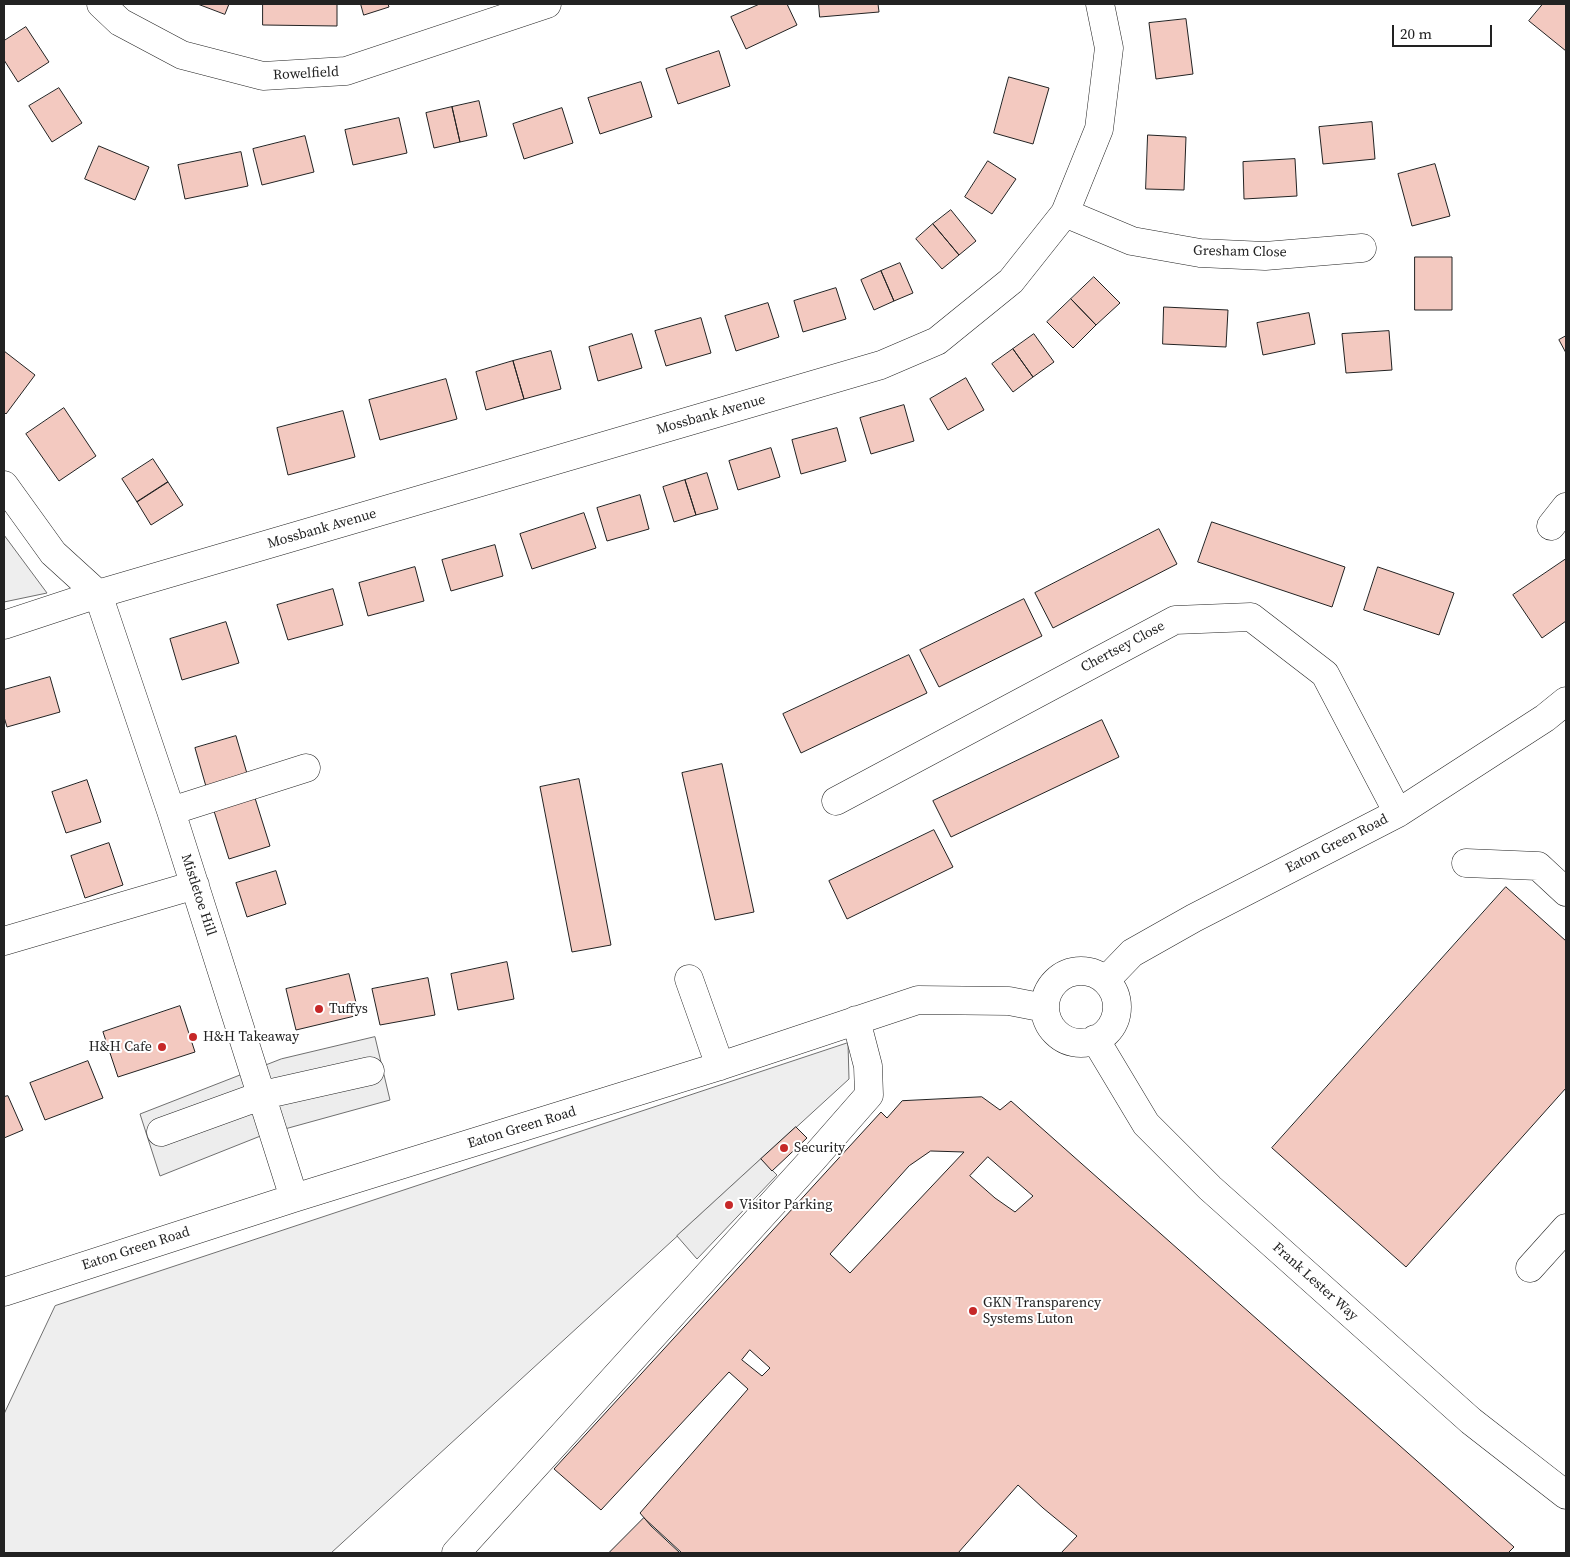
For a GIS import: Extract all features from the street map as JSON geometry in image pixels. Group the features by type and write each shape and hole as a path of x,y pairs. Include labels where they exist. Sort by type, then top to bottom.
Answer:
{"street":[{"name":"Rowelfield","path":"101,4 120,22 182,55 263,76 346,72 547,4"},
{"name":"Mossbank Avenue","path":"4,625 98,594 881,365 937,341 1011,281 1065,213 1099,129 1109,48 1100,4"},
{"name":"Gresham Close","path":"1065,213 1132,241 1200,254 1265,256 1362,248"},
{"path":"4,485 53,553 98,594"},
{"name":"Mistletoe Hill","path":"98,594 171,811 263,1095 294,1198"},
{"name":"Chertsey Close","path":"836,800 1174,620 1250,617 1325,674 1398,813"},
{"name":"Eaton Green Road","path":"1106,980 1132,954 1194,918 1398,813 1545,718 1566,701"},
{"path":"171,811 306,768"},
{"path":"1466,863 1538,866 1566,892"},
{"path":"4,941 195,885"},
{"path":"1083,971 1096,974 1106,980 1113,990 1117,1001 1113,1024 1106,1033 1084,1042 1063,1038 1048,1022 1045,1008 1046,998 1051,987 1060,978 1071,972 1083,971"},
{"path":"689,979 720,1066"},
{"name":"Eaton Green Road","path":"4,1292 294,1198 720,1066 918,1000 1009,1002 1045,1008"},
{"path":"456,1553 869,1095 868,1066 856,1020"},
{"name":"Frank Lester Way","path":"1095,1039 1146,1124 1210,1188 1471,1421 1566,1495"},
{"path":"161,1132 263,1095 370,1071"},
{"path":"1530,1268 1566,1228"}],"shaded area":[{"path":"4,535 47,593 4,602"},
{"path":"375,1037 390,1100 263,1135 160,1176 140,1114 281,1059"},
{"path":"848,1043 849,1079 331,1553 4,1553 4,1414 55,1306"},
{"name":"Visitor Parking","path":"761,1159 777,1175 697,1259 677,1236"}],"building":[{"path":"198,4 229,4 225,14"},
{"path":"263,4 337,4 337,26 263,25"},
{"path":"361,4 388,4 389,7 364,15"},
{"path":"760,4 787,4 797,25 746,49 731,17"},
{"path":"819,4 878,4 879,12 820,17"},
{"path":"1543,4 1566,4 1566,51 1529,21"},
{"path":"1186,19 1193,74 1156,79 1149,23"},
{"path":"26,27 49,62 18,82 4,60 4,41"},
{"path":"719,51 730,86 678,104 666,69"},
{"path":"1009,77 1049,88 1033,144 994,133"},
{"path":"641,82 652,117 600,134 588,98"},
{"path":"59,88 82,123 52,142 29,106"},
{"path":"479,101 487,136 460,142 452,107"},
{"path":"452,107 460,142 434,148 426,113"},
{"path":"562,108 573,143 524,159 513,124"},
{"path":"399,118 407,153 353,165 345,130"},
{"path":"1372,122 1375,159 1323,164 1319,127"},
{"path":"1148,135 1186,137 1184,190 1146,189"},
{"path":"305,136 314,172 262,185 253,149"},
{"path":"99,146 149,167 135,200 85,179"},
{"path":"241,152 248,186 185,199 178,165"},
{"path":"1295,159 1297,196 1244,199 1243,162"},
{"path":"988,161 1016,179 992,214 965,197"},
{"path":"1435,164 1450,216 1412,226 1398,174"},
{"path":"951,210 976,241 959,255 933,224"},
{"path":"933,224 959,255 942,269 916,239"},
{"path":"1415,257 1452,257 1452,310 1415,310"},
{"path":"900,263 913,293 894,301 881,271"},
{"path":"881,271 894,301 874,310 861,280"},
{"path":"1094,277 1120,303 1096,325 1071,299"},
{"path":"836,288 846,319 803,332 794,301"},
{"path":"1071,299 1096,325 1073,348 1047,322"},
{"path":"768,303 779,337 736,351 725,316"},
{"path":"1164,307 1228,310 1226,347 1163,344"},
{"path":"1309,313 1315,344 1263,355 1257,323"},
{"path":"701,318 711,353 666,366 655,331"},
{"path":"1389,331 1392,370 1346,373 1342,334"},
{"path":"632,334 642,368 598,381 589,347"},
{"path":"1034,334 1054,362 1033,377 1013,349"},
{"path":"1566,336 1566,353 1559,340"},
{"path":"1013,349 1033,377 1013,392 992,364"},
{"path":"4,351 35,375 6,414 4,412"},
{"path":"551,351 561,389 524,399 513,361"},
{"path":"513,361 524,399 486,410 476,372"},
{"path":"966,378 984,410 948,430 930,399"},
{"path":"446,379 457,419 380,440 369,400"},
{"path":"904,405 914,441 871,454 860,418"},
{"path":"64,408 96,456 59,481 26,434"},
{"path":"343,411 355,457 288,475 277,428"},
{"path":"837,428 846,461 801,474 792,440"},
{"path":"771,448 780,477 738,490 729,461"},
{"path":"153,459 168,482 137,502 122,479"},
{"path":"707,473 718,509 696,515 685,480"},
{"path":"685,480 696,515 674,522 663,487"},
{"path":"168,482 183,505 151,525 137,502"},
{"path":"640,495 649,529 607,541 597,508"},
{"path":"584,513 596,548 532,569 520,534"},
{"path":"1212,522 1345,567 1332,607 1198,562"},
{"path":"1159,529 1177,564 1053,628 1035,593"},
{"path":"495,545 503,576 451,591 442,560"},
{"path":"1566,559 1566,621 1542,638 1513,595"},
{"path":"415,567 424,601 368,616 359,583"},
{"path":"1378,567 1454,593 1439,635 1364,610"},
{"path":"333,589 343,625 288,640 277,605"},
{"path":"1024,599 1042,636 939,687 920,650"},
{"path":"226,622 239,663 182,680 170,639"},
{"path":"909,655 927,693 801,753 783,714"},
{"path":"50,677 60,712 7,727 4,717 4,690"},
{"path":"1102,720 1119,757 951,837 933,801"},
{"path":"236,736 248,777 207,790 195,748"},
{"path":"722,764 754,912 715,920 682,773"},
{"path":"579,779 611,945 572,952 540,787"},
{"path":"87,780 101,822 66,833 52,792"},
{"path":"255,798 270,846 229,859 214,811"},
{"path":"934,830 953,867 847,919 829,881"},
{"path":"109,843 123,885 85,898 71,856"},
{"path":"276,871 286,904 247,917 236,883"},
{"path":"1506,887 1566,941 1566,1088 1406,1267 1272,1148"},
{"path":"507,962 514,999 458,1010 451,974"},
{"path":"349,974 359,1015 296,1030 286,989"},
{"path":"428,978 435,1015 380,1025 372,989"},
{"path":"180,1006 195,1052 118,1077 103,1032"},
{"path":"88,1061 103,1098 45,1120 30,1083"},
{"path":"8,1096 23,1130 4,1138 4,1097"},
{"name":"GKN Transparency Systems Luton","path":"982,1097 1000,1110 1011,1101 1514,1547 1508,1553 1061,1553 1077,1536 1018,1485 958,1553 680,1553 640,1513 748,1389 729,1372 601,1510 554,1469 881,1112 887,1118 902,1101","holes":["931,1151 964,1152 850,1273 830,1254 909,1166","988,1157 1033,1196 1015,1212 995,1198 970,1176","750,1350 770,1368 762,1376 742,1360"]},
{"name":"Security","path":"796,1127 807,1138 772,1171 761,1159"},
{"path":"644,1518 682,1553 609,1553"}],"place":[{"name":"Tuffys","path":"319,1009"},
{"name":"H&H Takeaway","path":"193,1037"},
{"name":"H&H Cafe","path":"162,1047"},
{"name":"Security","path":"784,1148"},
{"name":"Visitor Parking","path":"729,1205"},
{"name":"GKN Transparency Systems Luton","path":"973,1311"}]}
